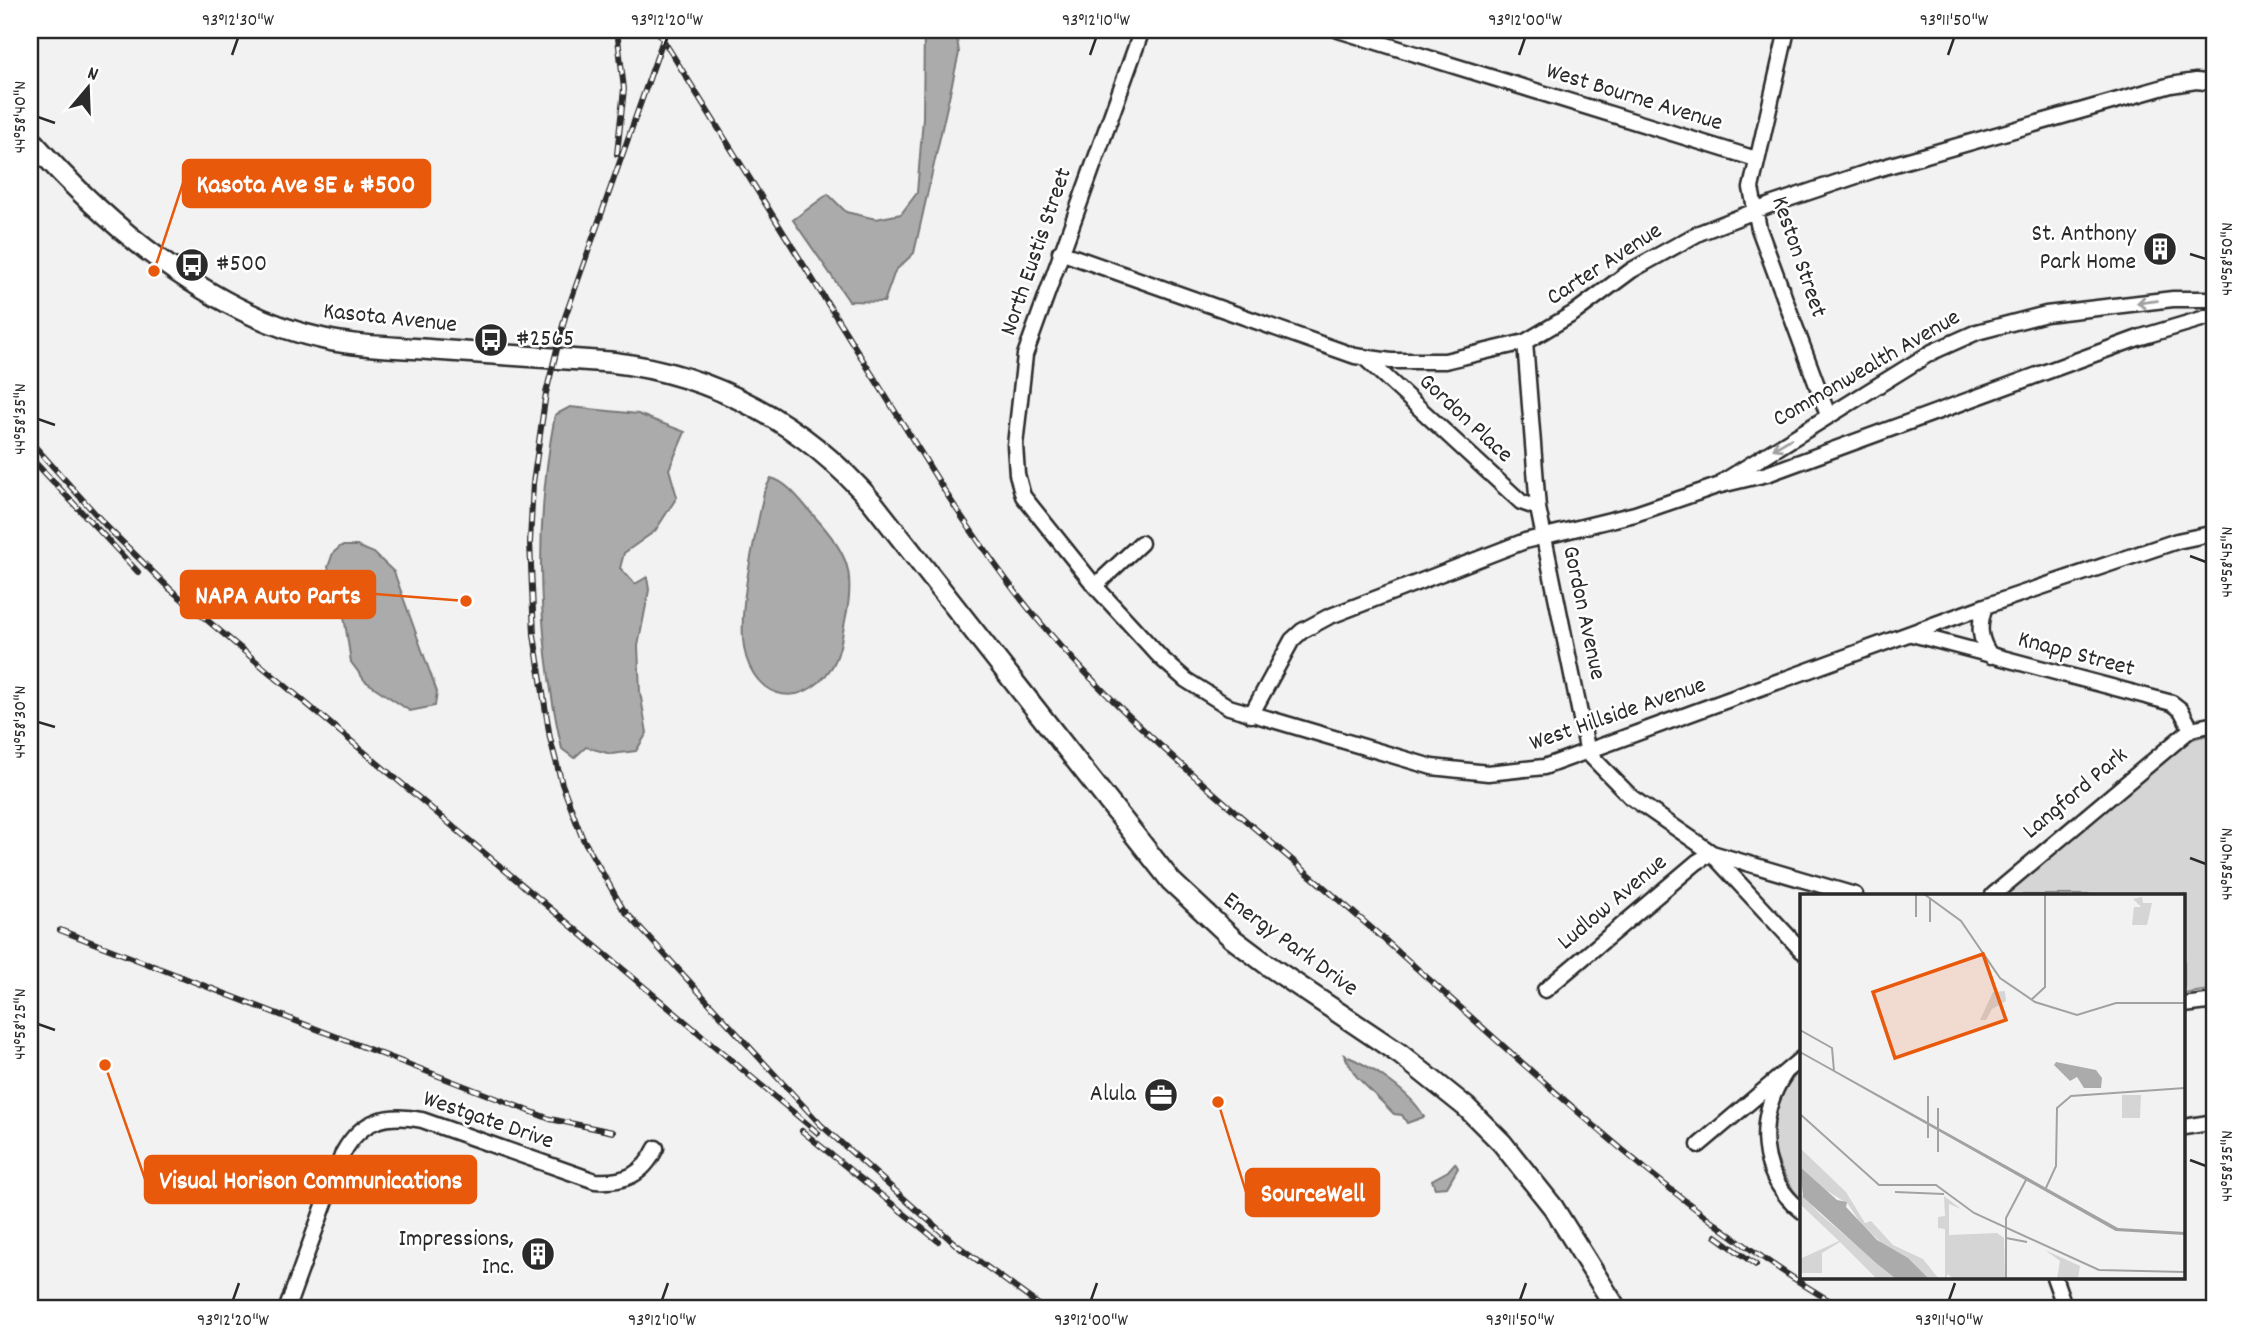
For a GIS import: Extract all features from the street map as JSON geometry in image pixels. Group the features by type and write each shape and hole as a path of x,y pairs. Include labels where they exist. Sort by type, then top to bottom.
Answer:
{"street":[{"name":"North Eustis Street","path":"1023,496 1017,474 1015,445 1021,383 1035,323 1142,30"},
{"name":"West Bourne Avenue","path":"1338,30 1756,159"},
{"name":"Keston Street","path":"1787,30 1751,188 1755,212 1828,415"},
{"name":"Carter Avenue","path":"1060,252 1365,358 1418,363 1445,361 1525,342 1574,313 1622,276 1667,249 1755,212 1877,169 2171,85 2196,80 2215,83"},
{"name":"Kasota Avenue","path":"30,139 96,207 133,239 203,287 281,327 336,341 610,362 653,369 695,380 779,420 832,460 925,568"},
{"name":"Commonwealth Avenue","path":"1717,486 1932,352 2000,324 2046,314 2160,300 2215,299"},
{"name":"Commonwealth Avenue","path":"1251,715 1285,650 1302,631 1481,557 1543,536 1635,514 1717,486 1768,474 2141,337 2215,315"},
{"name":"Gordon Avenue","path":"1525,342 1538,508 1588,753"},
{"name":"Gordon Place","path":"1365,358 1521,502 1538,508"},
{"name":"West Hillside Avenue","path":"1023,496 1095,586 1161,658 1186,680 1229,707 1251,715 1432,767 1460,771 1516,772 1544,767 1985,607 2167,544 2215,533"},
{"path":"1095,586 1141,543"},
{"name":"Energy Park Drive","path":"925,568 1105,801 1171,881 1251,953 1400,1054 1466,1107 1524,1168 1553,1207 1616,1308"},
{"path":"1985,607 1980,629 1984,647 1992,656"},
{"name":"Knapp Street","path":"1912,634 2172,704 2181,710 2191,729"},
{"path":"2191,729 2215,724"},
{"name":"Langford Park","path":"1994,894 2191,729"},
{"path":"1588,753 1631,797 1712,853 1800,949"},
{"path":"1712,853 1852,894"},
{"name":"Ludlow Avenue","path":"1545,990 1697,862 1712,853"},
{"path":"2186,1005 2215,1001"},
{"path":"1699,1145 1800,1060"},
{"path":"1785,1073 1768,1107 1764,1144 1774,1178 1787,1197 1800,1209"},
{"name":"Westgate Drive","path":"287,1308 343,1153 352,1136 382,1117 400,1116 422,1120 595,1181 610,1182 635,1176 649,1163 656,1148"},
{"path":"2186,1127 2215,1122"},
{"path":"2054,1278 2065,1308"}],"shaded area":[{"path":"924,30 956,30 959,53 914,253 895,271 884,302 849,301 793,220 828,194 846,212 876,219 901,214 917,193 923,118"},
{"path":"570,407 638,414 685,432 669,469 677,497 655,531 624,553 620,568 635,584 647,577 649,590 638,646 640,692 647,733 636,751 611,754 586,747 574,758 562,749 554,707 547,666 541,582 541,540 548,457 555,415"},
{"path":"771,478 789,488 826,529 842,553 849,576 848,604 835,662 819,682 805,691 790,695 777,693 764,686 747,659 743,639 749,566 764,492"},
{"path":"341,546 357,546 374,553 394,572 437,692 435,706 410,711 365,681 351,662 343,609 328,567 333,553"},
{"path":"2215,733 2215,989 2186,994 2186,894 2006,894 2185,741"},
{"path":"1344,1055 1400,1089 1424,1117 1407,1123 1402,1115 1394,1114 1356,1076"},
{"path":"1800,1071 1800,1198 1779,1164 1773,1135 1777,1106 1791,1080"},
{"path":"1455,1163 1458,1168 1447,1187 1435,1188 1432,1180 1448,1171"}],"railway":[{"path":"617,30 624,89 617,154"},
{"path":"657,30 958,511 1023,601 1090,678 1174,758 1610,1140 1724,1230 1782,1271 1842,1308"},
{"path":"665,34 565,317 546,393 533,483 530,542 534,635 550,738 562,784 582,837 623,909 821,1125 961,1249"},
{"path":"30,441 109,529 170,589 818,1133"},
{"path":"30,457 138,572"},
{"path":"60,930 550,1119 613,1132"},
{"path":"802,1131 938,1241"},
{"path":"1716,1236 1756,1265"},
{"path":"954,1243 1043,1308"}],"place":[{"name":"St. Anthony Park Home","path":"2160,249"},
{"name":"#500","path":"192,265"},
{"name":"Kasota Ave SE & #500","path":"154,271"},
{"name":"#2565","path":"491,340"},
{"name":"NAPA Auto Parts","path":"466,601"},
{"name":"Visual Horison Communications","path":"105,1065"},
{"name":"Alula","path":"1161,1095"},
{"name":"SourceWell","path":"1218,1102"},
{"name":"Impressions, Inc.","path":"538,1254"}]}
